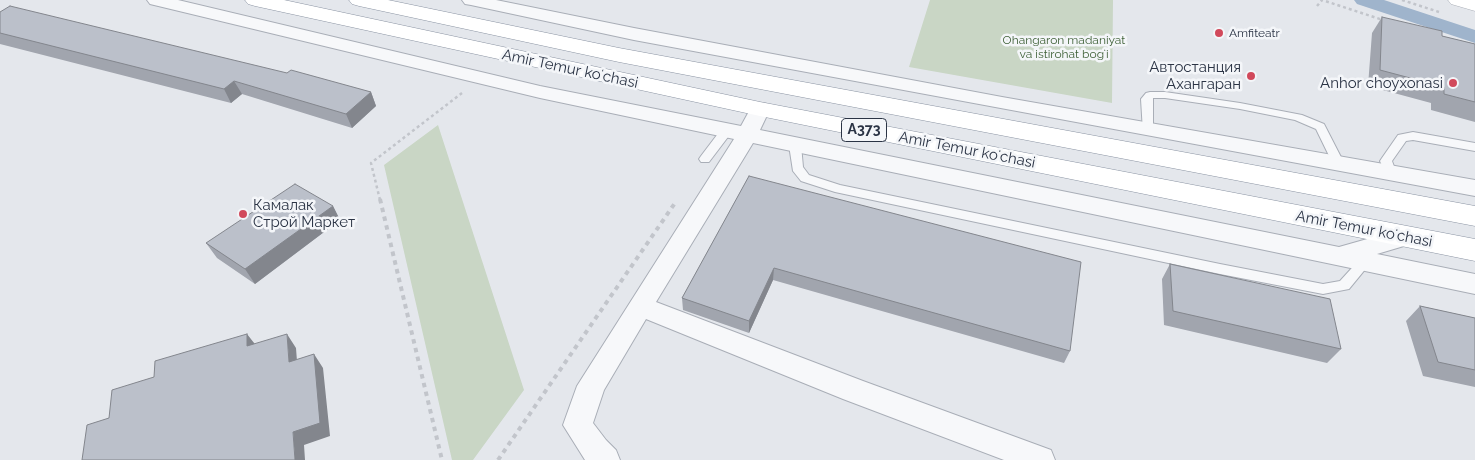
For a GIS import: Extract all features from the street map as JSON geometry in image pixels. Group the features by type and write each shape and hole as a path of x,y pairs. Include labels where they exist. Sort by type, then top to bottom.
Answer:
{"main road":[{"name":"Amir Temur koʻchasi","path":"255,0 760,109 1475,250"},
{"name":"Amir Temur koʻchasi","path":"359,0 619,55 1475,216"},
{"path":"1458,0 1475,5"}],"street":[{"path":"156,0 481,79 1475,284"},
{"path":"471,0 644,36 1475,188"},
{"path":"605,460 595,450 578,425 592,386 640,306 737,133 760,109"},
{"path":"1339,256 1406,237"},
{"path":"640,306 852,390 1040,460"}],"lane":[{"path":"1147,129 1146,99 1150,95 1165,95 1240,106 1298,117 1320,127 1338,163"},
{"path":"705,159 737,133"},
{"path":"1390,172 1386,161 1402,138 1413,136 1475,147"},
{"path":"795,145 797,168 805,178 839,189 1220,269 1323,289 1344,285 1366,261"}],"path":[{"path":"1317,6 1322,0 1385,20"},
{"path":"442,460 371,162 481,79"},
{"path":"498,460 677,200"}],"green space":[{"name":"Ohangaron madaniyat va istirohat bogʻi","path":"930,0 1113,0 1112,103 909,67"},
{"path":"438,125 524,390 473,460 452,460 384,165"}],"building":[{"path":"10,6 287,73 291,70 371,92 346,114 234,81 224,89 0,33 0,12"},
{"path":"1382,17 1442,31 1442,36 1475,44 1475,102 1444,94 1444,87 1380,70"},
{"path":"749,176 1081,262 1070,351 774,268 749,321 682,298"},
{"path":"295,184 333,206 245,269 206,243"},
{"path":"1170,264 1330,299 1341,349 1173,311"},
{"path":"1420,306 1475,318 1475,370 1438,362"},
{"path":"247,334 247,346 287,334 289,362 314,354 320,423 293,432 295,460 82,460 87,425 109,418 112,390 154,377 155,361"}],"waterway":[{"path":"1364,0 1475,37"}],"place":[{"name":"Amfiteatr","path":"1219,33"},
{"name":"Автостанция Ахангаран","path":"1251,76"},
{"name":"Anhor choyxonasi","path":"1453,83"},
{"name":"Камалак Строй Маркет","path":"243,214"}]}
